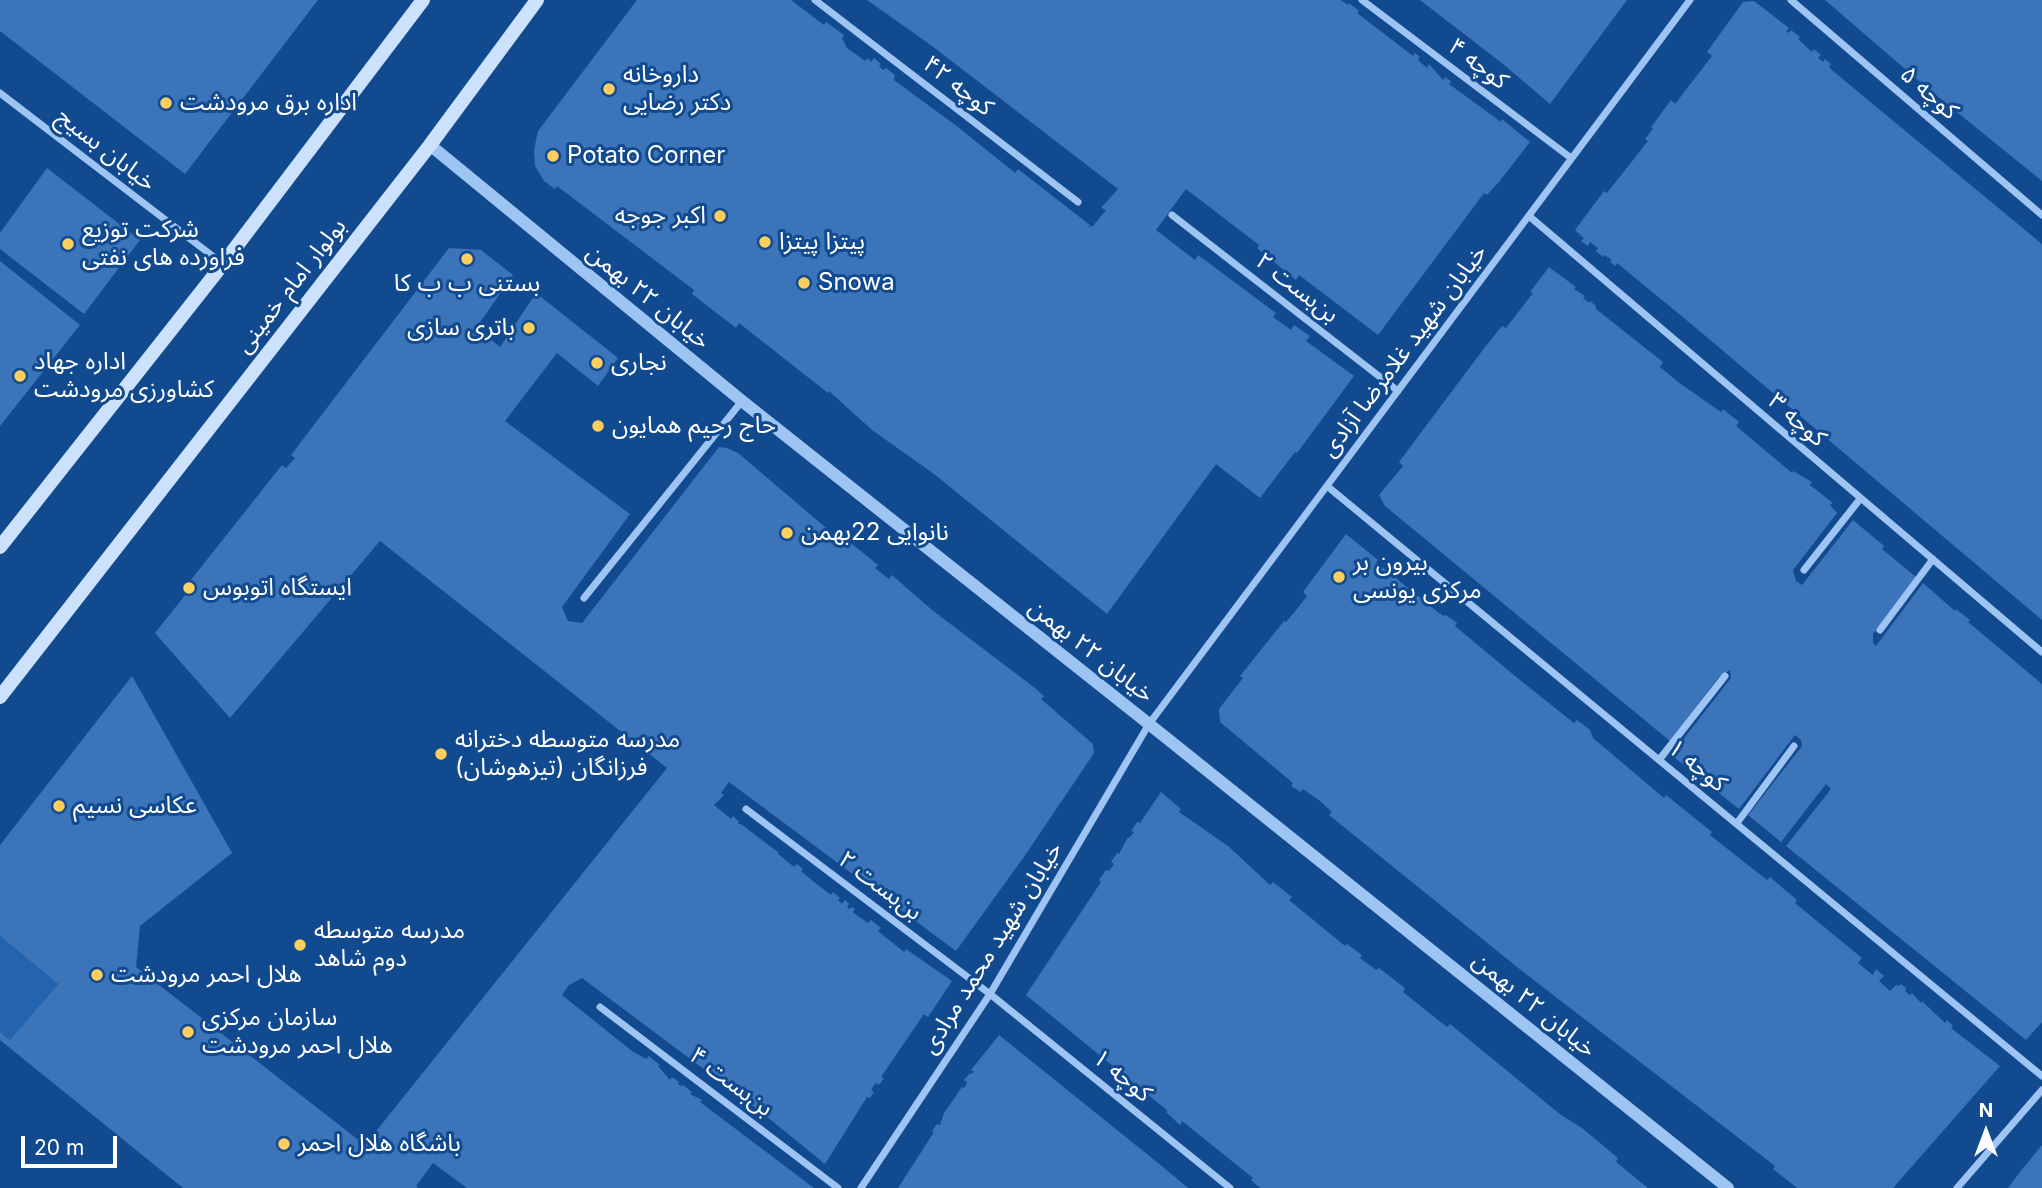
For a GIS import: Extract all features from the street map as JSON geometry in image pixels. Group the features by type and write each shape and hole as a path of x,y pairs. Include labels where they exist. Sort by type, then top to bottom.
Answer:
{"main road":[{"path":"0,547 223,264 424,0"},
{"name":"بولوار امام خمینی","path":"0,697 430,145 537,0"}],"street":[{"name":"کوچه ۴۲","path":"815,0 1078,202"},
{"name":"کوچه ۴","path":"1362,0 1571,158"},
{"name":"خیابان شهید غلامرضا آزادی","path":"1149,724 1689,0"},
{"name":"کوچه ۵","path":"1791,0 2042,215"},
{"name":"خیابان بسیج","path":"0,93 223,264"},
{"name":"خیابان ۲۲ بهمن","path":"430,145 742,401 1728,1188"},
{"name":"بن‌بست ۲","path":"1172,215 1398,391"},
{"name":"کوچه ۳","path":"1529,216 2042,652"},
{"path":"584,598 742,401"},
{"name":"کوچه ۱","path":"1327,485 2042,1076"},
{"path":"1804,570 1860,499"},
{"path":"1880,630 1933,559"},
{"path":"1659,760 1726,676"},
{"name":"خیابان شهید محمد مرادی","path":"861,1188 990,994 1149,724"},
{"path":"1737,823 1794,746"},
{"name":"بن‌بست ۲","path":"746,809 990,994"},
{"name":"کوچه ۱","path":"990,994 1230,1188"},
{"name":"بن‌بست ۴","path":"600,1007 838,1188"},
{"path":"1957,1188 2039,1099 2042,1090"}],"shaded area":[{"path":"0,936 58,984 10,1040 0,1032"}],"building":[{"name":"اداره برق مرودشت","path":"0,0 318,0 185,174 0,31"},
{"path":"637,0 791,0 824,25 826,22 844,35 842,38 847,48 865,61 868,58 871,62 874,58 883,70 886,68 895,75 894,80 1015,173 1018,169 1090,225 1088,227 1093,226 1106,210 1101,208 1118,189 932,46 867,0 1341,0 1348,5 1349,3 1359,11 1357,13 1413,56 1415,53 1427,68 1429,64 1443,80 1445,77 1451,81 1449,84 1501,122 1502,119 1530,142 1499,182 1487,195 1484,193 1378,335 1299,275 1296,280 1257,248 1259,245 1186,189 1156,230 1195,260 1198,255 1276,313 1273,317 1291,330 1294,325 1310,336 1306,341 1354,376 1260,498 1216,464 1107,614 934,474 872,430 829,391 828,393 739,323 736,328 692,294 694,290 557,186 555,189 544,181 535,166 534,150 538,131"},
{"path":"1420,0 1627,0 1550,104"},
{"path":"1825,0 2042,0 2042,181 1926,87"},
{"path":"1754,1 1789,28 1786,31 1789,33 1791,30 1800,37 1798,39 1812,52 1814,49 1821,55 1818,58 1831,64 1829,67 1833,71 2042,244 2042,620 1690,323 1617,263 1615,266 1610,262 1612,260 1604,255 1603,257 1596,251 1598,248 1590,242 1588,246 1581,241 1584,238 1575,230 1604,191 1607,193 1648,141 1645,139 1653,129 1651,127 1671,100 1675,104 1712,56 1707,52 1743,2"},
{"name":"شرکت توزیع فراورده های نفتی","path":"47,168 140,240 84,314 0,249 0,233"},
{"path":"449,248 481,250 513,275 476,328 500,347 536,293 618,358 598,386 557,353 505,421 630,514 562,607 568,621 582,623 719,447 727,448 738,453 838,538 848,545 851,543 878,565 875,568 889,579 892,575 932,610 1035,688 1044,696 1041,699 1093,744 1094,753 956,951 729,782 721,793 724,795 714,805 731,819 733,816 738,824 794,867 797,864 814,882 831,895 833,892 840,898 838,900 842,904 845,900 849,909 855,909 853,912 868,923 871,920 881,928 878,931 904,952 906,949 952,981 928,1017 924,1014 881,1077 884,1078 879,1085 876,1083 871,1090 874,1092 870,1098 867,1097 825,1164 761,1112 582,978 569,985 562,995 632,1051 646,1059 649,1056 660,1065 658,1066 670,1080 672,1077 678,1084 683,1085 692,1092 690,1094 702,1100 700,1102 814,1188 467,1188 433,1163 416,1186 418,1188 183,1188 0,1040 0,1032 10,1040 58,984 0,936 0,845 132,676 232,853 140,926 136,967 365,1145 667,768 380,541 230,718 155,633 194,584 190,581 282,465 286,468 295,458 291,455"},
{"name":"اداره جهاد کشاورزی مرودشت","path":"0,261 80,325 0,426"},
{"path":"1549,267 1663,362 1660,367 1678,382 1721,412 1723,409 1739,422 1736,426 1792,473 1793,471 1812,482 1810,485 1833,503 1830,505 1837,513 1793,570 1796,581 1802,585 1853,520 1916,577 1873,634 1873,643 1876,646 1923,583 1955,611 1956,609 1970,620 1968,622 2042,684 2042,1022 2026,1040 1786,846 1831,789 1826,784 1781,842 1748,815 1802,746 1801,740 1795,735 1739,809 1671,755 1731,678 1730,670 1719,677 1670,741 1385,506 1379,495 1403,466 1399,462 1485,347 1502,326 1506,328 1533,293 1530,292"},
{"path":"1346,534 1439,613 1457,623 1455,626 1515,676 1574,723 1577,720 1590,730 1593,738 1664,798 1666,795 1712,832 1710,835 1767,880 1770,877 1797,900 1795,903 1862,958 1858,963 1873,975 1876,969 1884,976 1879,981 1890,991 1901,984 1906,988 1905,991 1910,995 1912,993 1921,1003 1922,1001 1945,1023 1947,1020 1953,1026 1951,1028 2000,1066 1893,1188 1797,1188 1773,1169 1775,1166 1522,971 1329,815 1332,812 1320,801 1303,789 1301,792 1291,786 1293,783 1220,722 1219,709 1243,678 1240,676 1307,596 1303,592"},
{"path":"1161,792 1181,809 1179,812 1228,846 1270,885 1273,882 1292,897 1289,900 1345,946 1347,944 1362,955 1360,958 1376,970 1379,968 1405,988 1403,992 1447,1027 1450,1024 1561,1115 1582,1128 1618,1158 1616,1162 1648,1188 1260,1188 1251,1180 1253,1178 1182,1121 1180,1125 1166,1112 1168,1111 1026,995 1101,882 1099,880 1114,864 1111,862 1134,832 1131,831 1137,822 1140,823"},
{"path":"999,1035 1188,1188 898,1188 934,1132 932,1131 937,1124 940,1125 944,1113 966,1085 964,1080 974,1072 971,1070"},
{"path":"2042,1145 2042,1188 2008,1188 2020,1172"}],"place":[{"name":"داروخانه دکتر رضایی","path":"609,89"},
{"name":"اداره برق مرودشت","path":"166,103"},
{"name":"Potato Corner","path":"553,156"},
{"name":"اکبر جوجه","path":"720,216"},
{"name":"پیتزا پیتزا","path":"765,242"},
{"name":"شرکت توزیع فراورده های نفتی","path":"68,244"},
{"name":"بستنی ب ب کا","path":"467,259"},
{"name":"Snowa","path":"804,283"},
{"name":"باتری سازی","path":"529,328"},
{"name":"نجاری","path":"597,363"},
{"name":"اداره جهاد کشاورزی مرودشت","path":"20,376"},
{"name":"حاج رحیم همایون","path":"598,426"},
{"name":"نانوایی 22بهمن","path":"787,533"},
{"name":"بیرون بر مرکزی یونسی","path":"1339,577"},
{"name":"ایستگاه اتوبوس","path":"189,588"},
{"name":"مدرسه متوسطه دخترانه فرزانگان (تیزهوشان)","path":"441,754"},
{"name":"عکاسی نسیم","path":"59,806"},
{"name":"مدرسه متوسطه دوم شاهد","path":"300,945"},
{"name":"هلال احمر مرودشت","path":"97,975"},
{"name":"سازمان مرکزی هلال احمر مرودشت","path":"188,1032"},
{"name":"باشگاه هلال احمر","path":"284,1144"}]}
